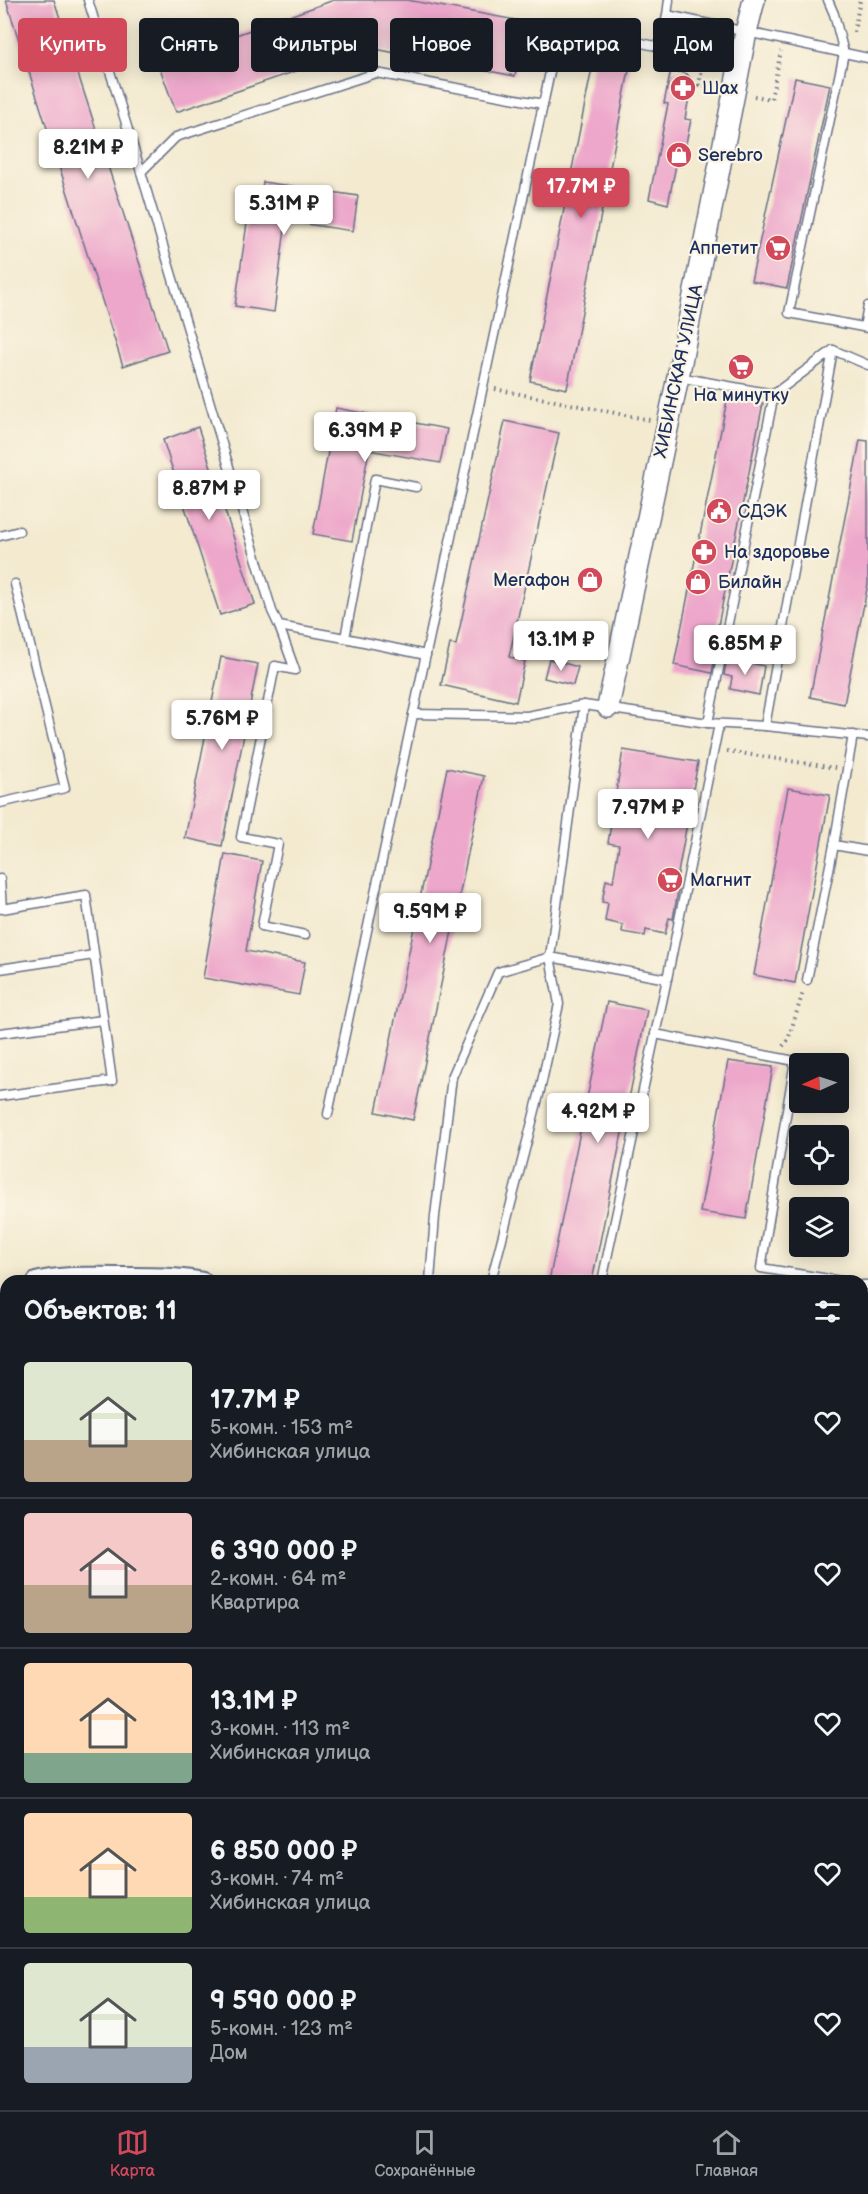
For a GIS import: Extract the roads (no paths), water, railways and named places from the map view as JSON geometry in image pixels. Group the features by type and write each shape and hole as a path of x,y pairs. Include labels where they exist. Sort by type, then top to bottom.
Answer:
{"street":[{"name":"ХИБИНСКАЯ УЛИЦА","path":"608,707 678,377 754,0"}],"lane":[{"path":"87,0 200,366 264,585 295,670 275,666 241,837 278,844 262,926 305,935"},
{"path":"328,1114 560,25 660,47 669,0"},
{"path":"828,0 847,53 789,313 866,327 868,306"},
{"path":"667,15 868,58"},
{"path":"141,172 176,137 376,73 543,104"},
{"path":"833,350 868,365"},
{"path":"708,723 774,393 833,350"},
{"path":"765,726 833,350"},
{"path":"678,377 774,393"},
{"path":"345,638 375,479 416,487"},
{"path":"0,536 19,531"},
{"path":"0,803 65,788 15,584"},
{"path":"279,626 426,655"},
{"path":"413,714 527,716 584,705 708,723 765,726 868,737"},
{"path":"493,1275 539,1095 559,1004 550,957 584,705"},
{"path":"603,1275 719,724"},
{"path":"807,980 853,735"},
{"path":"834,845 868,850"},
{"path":"0,879 1,909 86,895 112,1081 0,1096"},
{"path":"0,969 94,955"},
{"path":"430,1275 435,1216 452,1077 498,972 550,957 667,979"},
{"path":"0,1033 104,1020"},
{"path":"655,1035 795,1061 761,1268 804,1275"}],"place":[{"name":"Шах","path":"683,88"},
{"name":"Serebro","path":"679,155"},
{"name":"Аппетит","path":"778,248"},
{"name":"На минутку","path":"741,367"},
{"name":"СДЭК","path":"719,511"},
{"name":"На здоровье","path":"704,552"},
{"name":"Мегафон","path":"590,580"},
{"name":"Билайн","path":"698,582"},
{"name":"Магнит","path":"670,880"}]}
